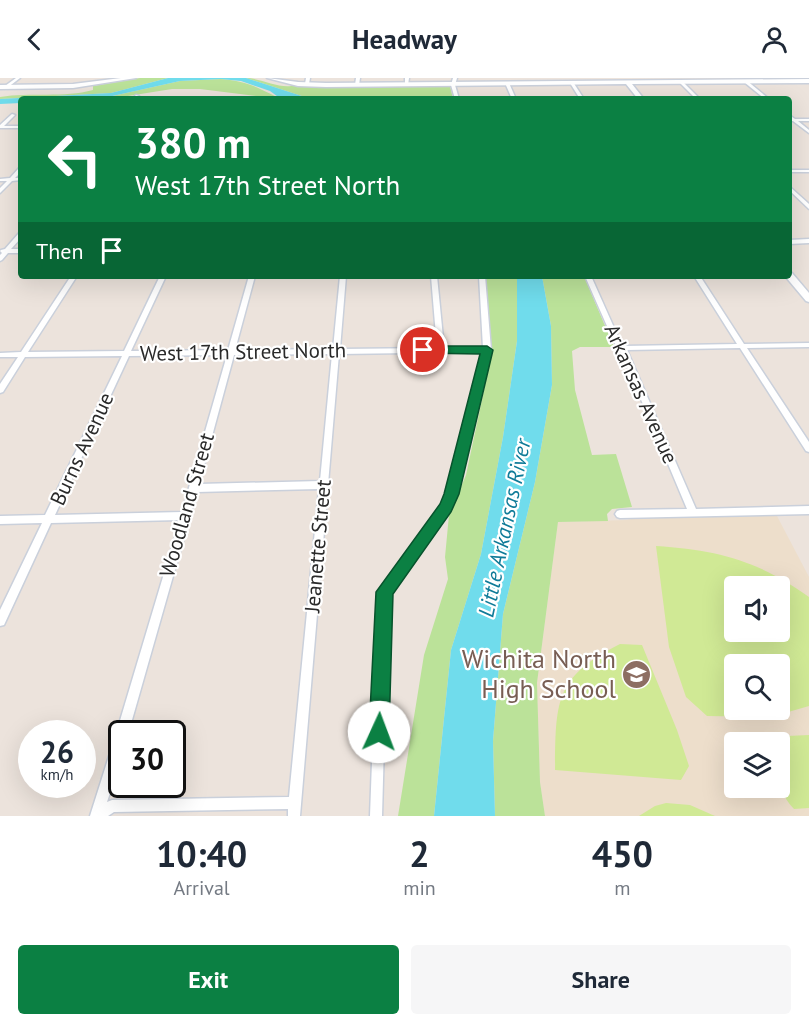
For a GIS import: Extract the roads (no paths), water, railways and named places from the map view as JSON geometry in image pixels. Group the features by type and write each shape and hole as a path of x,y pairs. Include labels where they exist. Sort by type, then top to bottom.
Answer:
{"main road":[{"path":"3,86 68,87 133,78"},
{"path":"270,78 308,81 556,80 572,83 605,80 627,82 655,80 681,82 703,80 809,81"},
{"path":"790,81 809,89"},
{"path":"627,82 639,96"},
{"path":"792,279 809,299"}],"street":[{"path":"3,86 18,78"},
{"path":"783,78 790,81"},
{"path":"455,81 457,96"},
{"path":"506,81 513,96"},
{"path":"745,81 763,96"},
{"path":"681,82 695,96"},
{"path":"572,83 580,96"},
{"path":"0,127 14,115"},
{"path":"792,119 809,120"},
{"path":"792,120 809,132"},
{"path":"0,127 18,127"},
{"path":"792,171 809,171"},
{"path":"0,191 18,172"},
{"path":"0,180 18,179"},
{"path":"792,190 809,207"},
{"path":"0,259 3,251 18,237"},
{"path":"792,242 809,241"},
{"path":"0,390 72,279"},
{"name":"Burns Avenue","path":"0,621 162,279"},
{"name":"Woodland Street","path":"126,720 194,488 251,279"},
{"name":"Jeanette Street","path":"294,809 343,279"},
{"path":"434,279 441,350"},
{"path":"376,816 385,592 446,508 452,494 487,350 482,279"},
{"name":"Arkansas Avenue","path":"589,279 622,348 693,513"},
{"path":"699,279 809,449"},
{"path":"622,348 809,345"},
{"name":"West 17th Street North","path":"0,356 487,350"},
{"path":"194,488 324,485"},
{"path":"620,514 809,510"},
{"path":"0,520 184,516"},
{"name":"Woodland Street","path":"96,816 108,778"},
{"path":"96,816 112,806 294,809"}],"water":[{"path":"168,78 246,78 302,96 277,96 270,91 241,81 221,79 180,81 112,96 56,96 111,93"},
{"path":"18,98 18,103 0,104 0,99"},
{"name":"Little Arkansas River","path":"517,279 543,279 551,326 552,385 535,482 503,614 493,741 495,816 434,816 451,650 481,554 503,437 517,341"}],"place":[{"name":"Wichita North High School","path":"637,674"}]}
